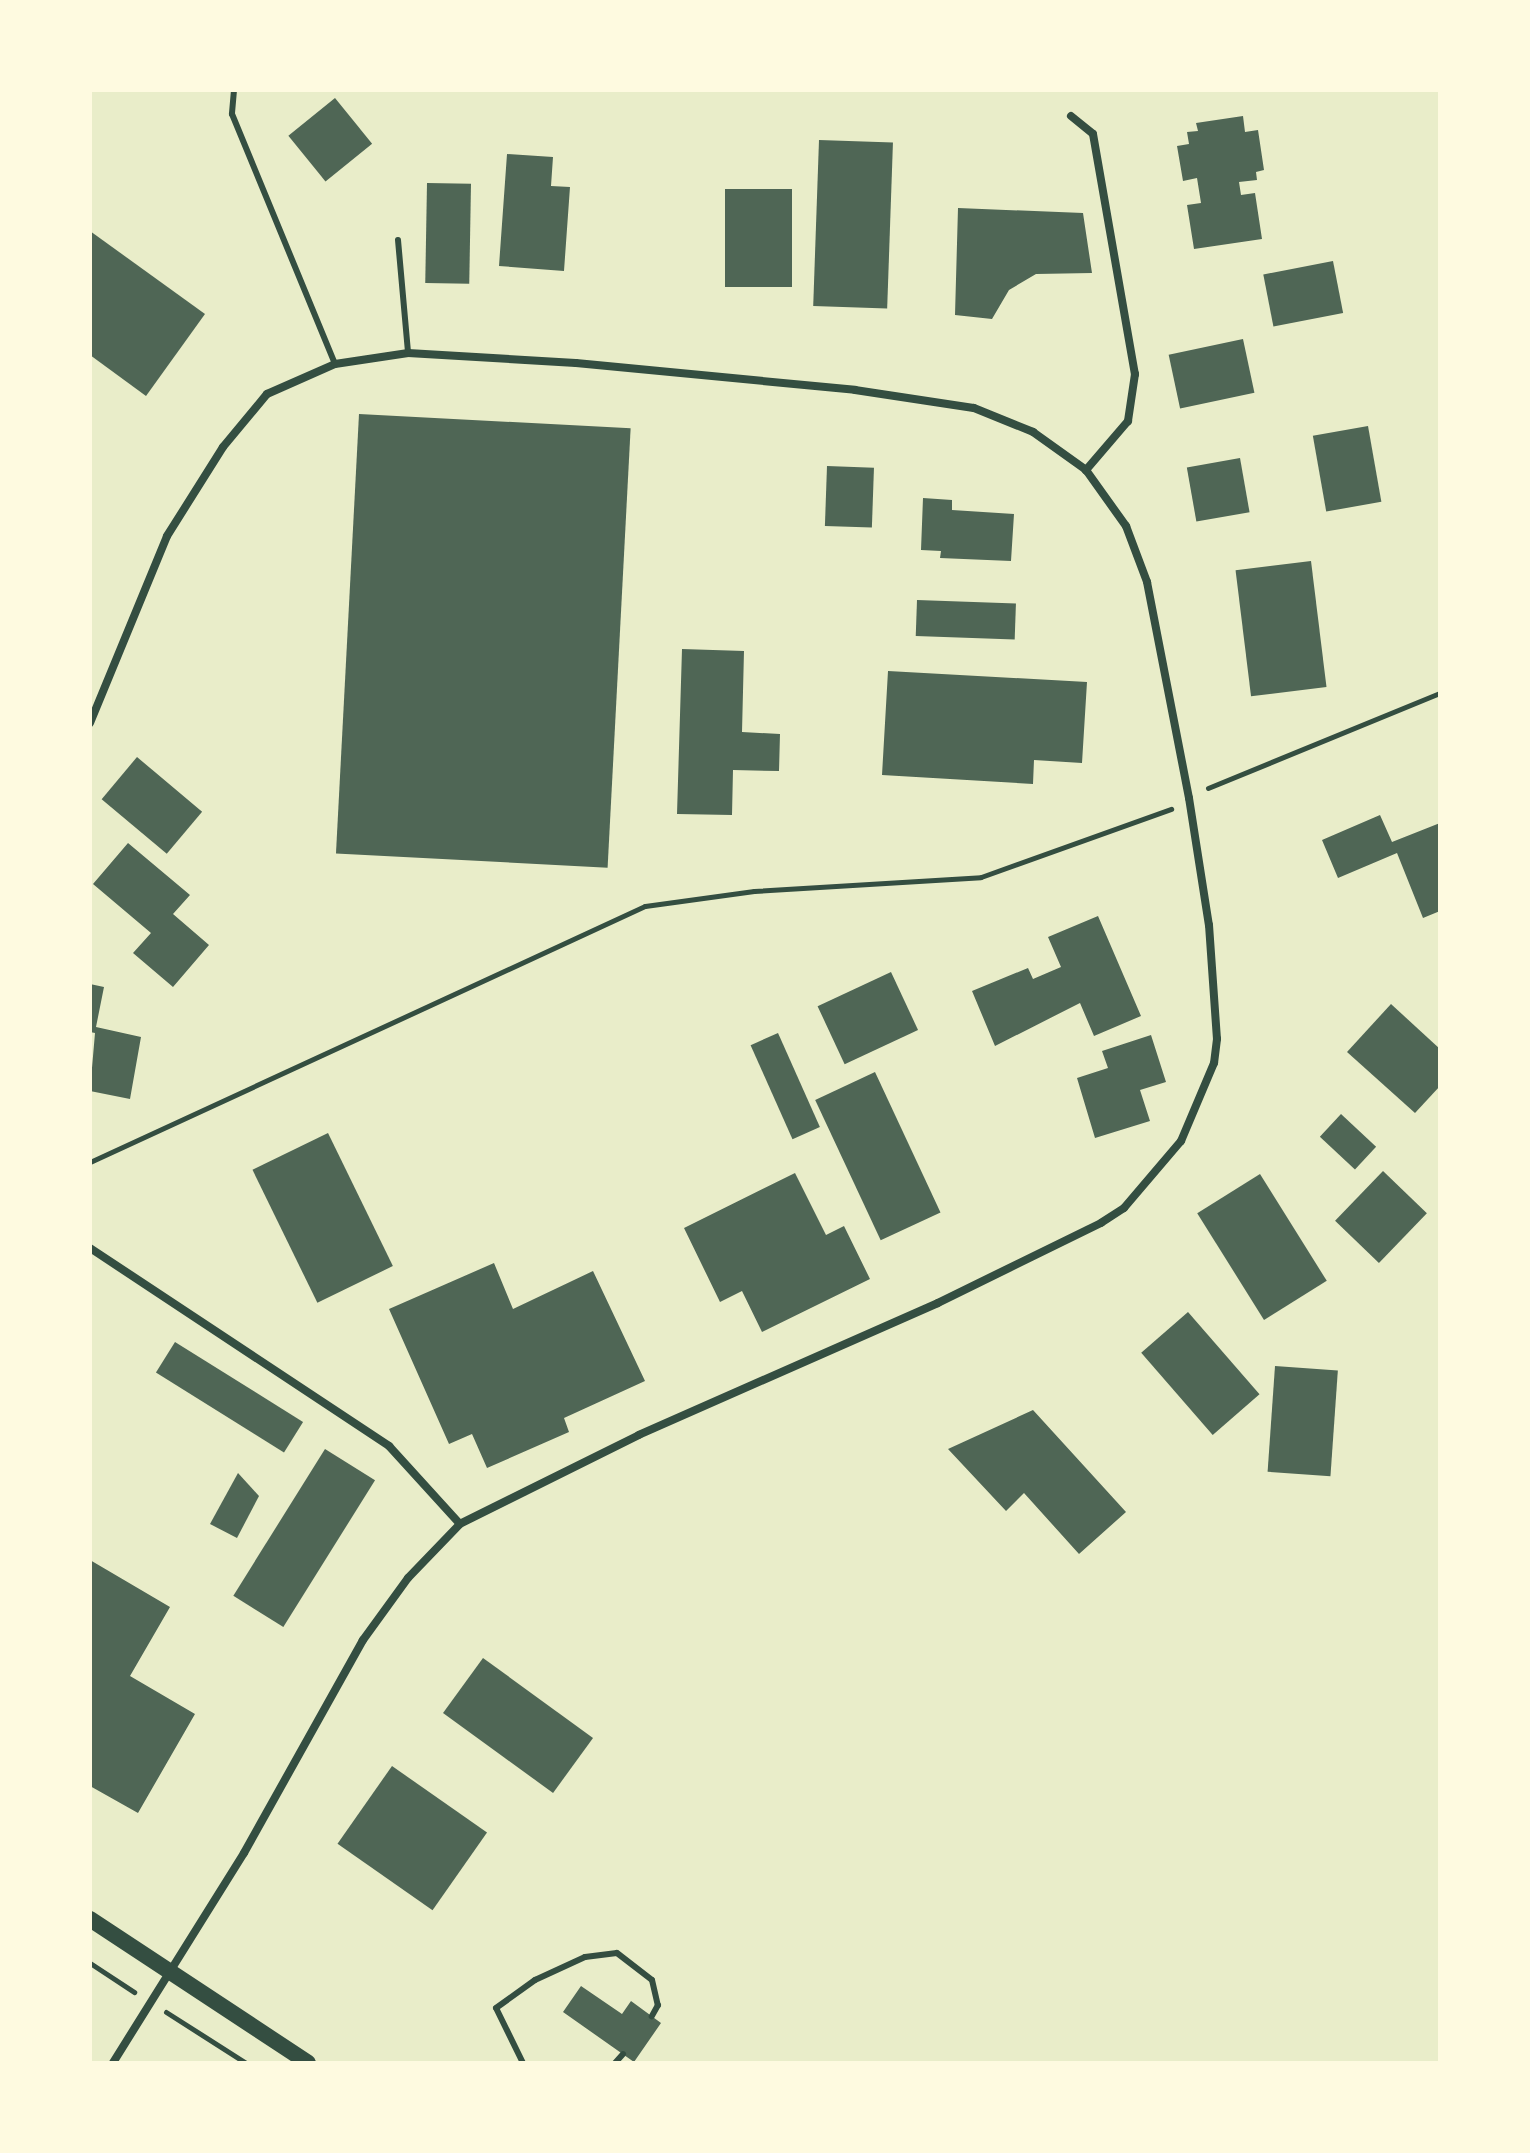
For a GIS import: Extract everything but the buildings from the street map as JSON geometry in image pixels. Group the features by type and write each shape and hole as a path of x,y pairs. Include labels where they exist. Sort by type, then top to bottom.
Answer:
{"main road":[{"path":"90,1919 308,2063"}],"street":[{"path":"1071,116 1093,134 1135,374 1128,421 1086,470"},
{"path":"90,723 167,536 223,447 267,394 335,364 408,353 785,383 974,408 1033,432 1086,470 1126,526 1147,582 1189,798 1209,925 1217,1039 1214,1063 1181,1141 1124,1208 938,1303 639,1435 460,1524 408,1578 363,1640 173,1971 113,2063"},
{"path":"90,1248 389,1446 460,1524"}],"lane":[{"path":"234,90 232,114 335,364"},
{"path":"398,240 408,353"},
{"path":"523,2063 496,2008 535,1980 585,1957 617,1953 652,1980 658,2005 652,2016"},
{"path":"615,2063 623,2054"}],"path":[{"path":"1189,798 1440,693"},
{"path":"90,1162 645,906 754,891 981,877 1165,813"}]}
